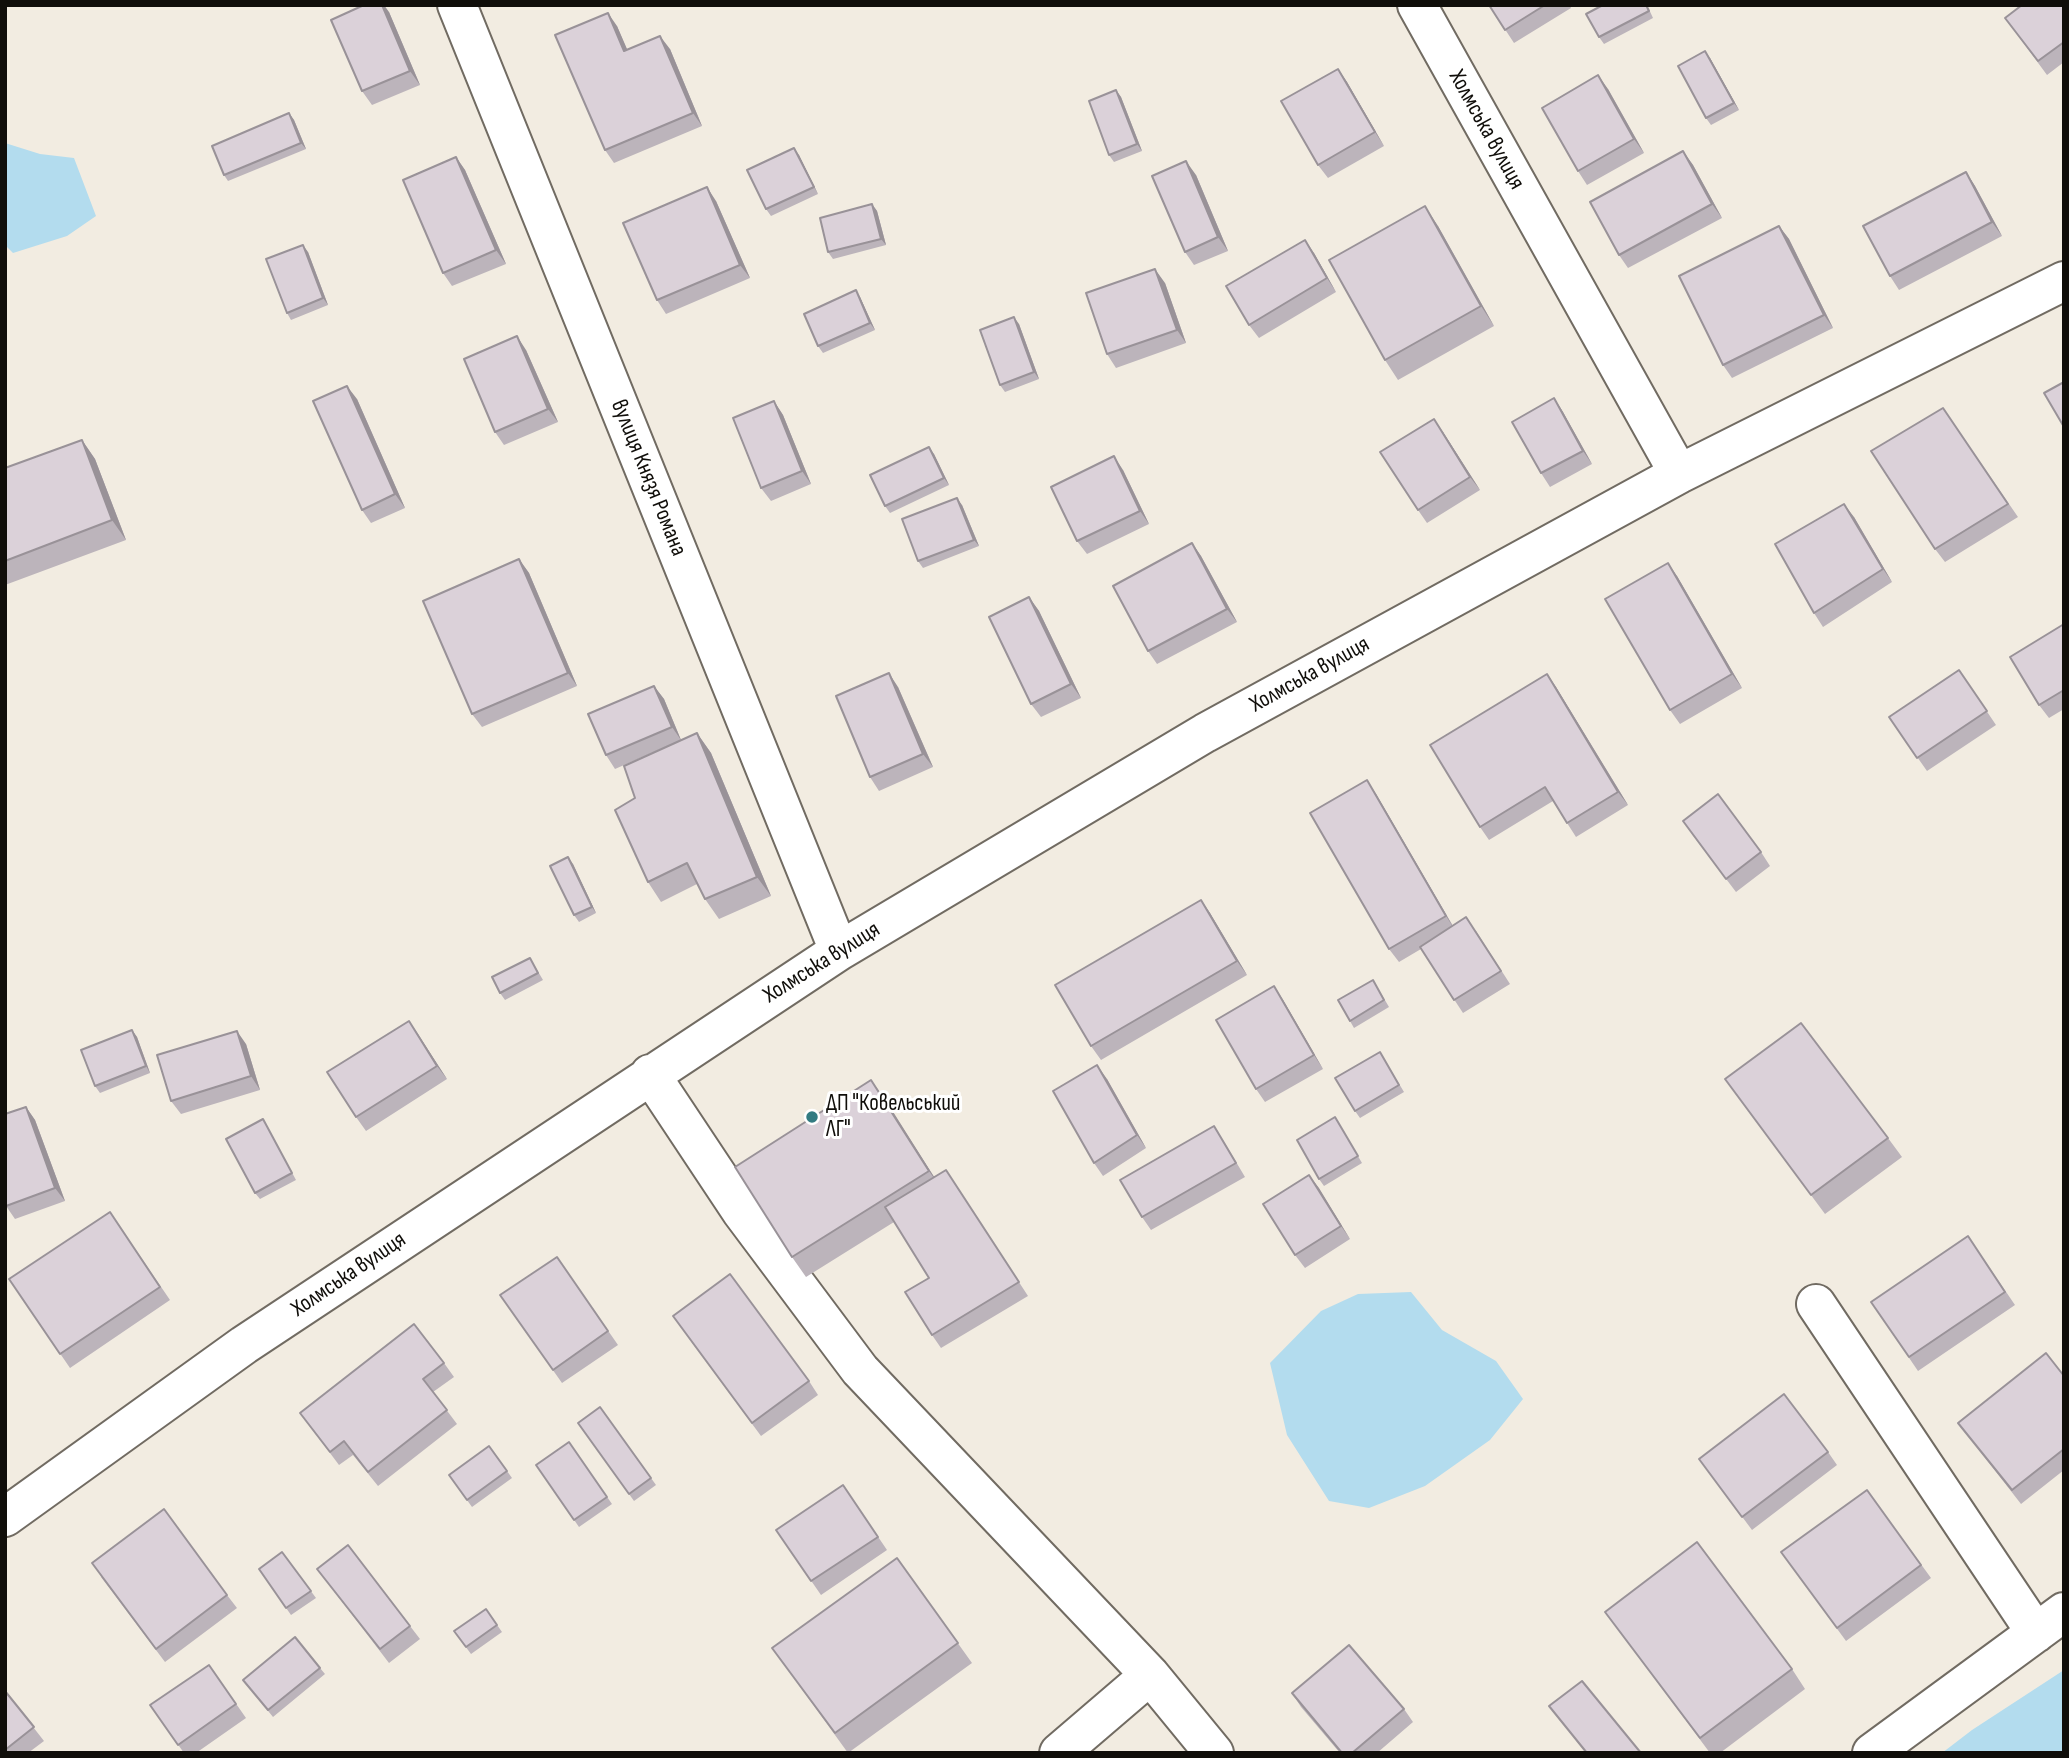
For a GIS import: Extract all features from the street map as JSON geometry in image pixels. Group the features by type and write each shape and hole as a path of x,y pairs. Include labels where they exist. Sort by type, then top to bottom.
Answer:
{"street":[{"name":"вулиця Князя Романа","path":"457,5 839,951"},
{"name":"Холмська вулиця","path":"1417,5 1679,474"},
{"name":"Холмська вулиця","path":"5,1517 244,1345 839,951 1205,733 1679,474 2064,281"},
{"path":"650,1074 741,1211 860,1370 1150,1675 1214,1753"},
{"path":"1816,1304 2050,1622 1872,1753"},
{"path":"1059,1753 1150,1675"}],"water":[{"path":"5,143 40,154 74,158 96,216 67,236 13,253 5,245"},
{"path":"1411,1292 1442,1330 1496,1361 1523,1399 1490,1440 1425,1486 1369,1508 1329,1501 1287,1435 1270,1363 1321,1311 1358,1294"},
{"path":"2064,1670 2064,1753 1942,1753 1972,1730"}],"building":[{"path":"364,5 382,5 410,71 362,91 331,20"},
{"path":"1489,5 1545,5 1505,30"},
{"path":"1603,5 1646,5 1649,11 1599,37 1586,14"},
{"path":"2022,5 2064,5 2064,42 2038,61 2005,18"},
{"path":"608,13 624,51 660,36 693,113 605,150 555,35"},
{"path":"1705,51 1734,103 1706,118 1678,66"},
{"path":"1338,69 1375,132 1318,165 1281,101"},
{"path":"1598,75 1634,139 1578,171 1542,108"},
{"path":"1116,90 1137,144 1109,155 1089,101"},
{"path":"289,113 301,143 224,175 212,146"},
{"path":"794,148 814,187 766,209 747,170"},
{"path":"1683,151 1712,204 1619,255 1590,202"},
{"path":"456,157 496,250 443,273 403,180"},
{"path":"1186,161 1218,237 1185,252 1152,176"},
{"path":"1966,172 1992,222 1890,276 1863,226"},
{"path":"707,187 740,265 657,300 623,223"},
{"path":"872,204 881,239 828,252 820,218"},
{"path":"1425,206 1481,306 1385,360 1329,260"},
{"path":"1779,226 1824,315 1723,365 1679,276"},
{"path":"1305,240 1327,278 1249,325 1226,286"},
{"path":"303,245 323,298 287,313 266,259"},
{"path":"1155,269 1177,330 1107,354 1086,293"},
{"path":"856,290 870,323 818,346 804,314"},
{"path":"1014,317 1034,372 1000,385 980,330"},
{"path":"517,336 548,409 495,432 464,359"},
{"path":"2064,382 2064,427 2044,393"},
{"path":"347,386 395,494 362,510 313,401"},
{"path":"1554,398 1583,451 1541,473 1512,422"},
{"path":"774,401 802,471 761,488 733,418"},
{"path":"1943,408 2008,504 1935,549 1871,451"},
{"path":"1434,419 1470,477 1418,510 1380,452"},
{"path":"82,440 112,520 5,561 5,468"},
{"path":"929,447 944,478 885,506 870,475"},
{"path":"1114,456 1140,511 1077,541 1051,487"},
{"path":"957,498 974,540 918,561 902,519"},
{"path":"1844,504 1883,569 1814,613 1775,544"},
{"path":"1192,543 1227,609 1148,651 1113,586"},
{"path":"519,559 568,673 472,714 423,601"},
{"path":"1668,563 1732,674 1670,710 1605,599"},
{"path":"1029,597 1071,684 1031,704 989,617"},
{"path":"2064,624 2064,690 2039,705 2010,657"},
{"path":"1959,670 1987,711 1917,758 1889,717"},
{"path":"889,673 923,754 870,777 836,696"},
{"path":"1547,674 1618,792 1567,823 1545,787 1480,827 1430,745"},
{"path":"654,686 672,727 606,755 588,714"},
{"path":"697,733 757,877 705,899 687,863 648,882 615,810 635,798 624,766"},
{"path":"1367,780 1446,916 1389,949 1310,813"},
{"path":"1718,794 1761,852 1726,879 1683,821"},
{"path":"568,857 592,907 574,915 550,866"},
{"path":"1201,900 1237,961 1091,1046 1055,985"},
{"path":"1466,917 1501,971 1454,1000 1420,947"},
{"path":"530,958 538,973 500,993 492,977"},
{"path":"1373,980 1384,1000 1350,1021 1338,1000"},
{"path":"1274,986 1314,1055 1256,1089 1216,1020"},
{"path":"409,1021 437,1066 356,1117 327,1072"},
{"path":"1801,1023 1888,1138 1811,1195 1725,1079"},
{"path":"132,1030 146,1066 95,1086 81,1050"},
{"path":"237,1031 251,1076 171,1101 157,1055"},
{"path":"1380,1052 1399,1085 1355,1111 1335,1078"},
{"path":"1097,1065 1137,1135 1094,1163 1053,1091"},
{"path":"871,1080 929,1171 792,1257 735,1167"},
{"path":"26,1107 55,1188 6,1206 5,1114"},
{"path":"1335,1117 1358,1156 1319,1179 1297,1140"},
{"path":"263,1119 292,1173 255,1193 226,1139"},
{"path":"1214,1126 1236,1163 1142,1217 1120,1180"},
{"path":"946,1170 1019,1282 932,1335 905,1292 929,1278 885,1207"},
{"path":"1309,1175 1341,1226 1295,1255 1263,1204"},
{"path":"110,1212 160,1287 60,1354 9,1279"},
{"path":"1968,1236 2005,1292 1909,1357 1871,1302"},
{"path":"557,1257 608,1331 553,1370 500,1295"},
{"path":"730,1274 809,1381 752,1423 673,1316"},
{"path":"414,1324 444,1363 423,1379 447,1410 368,1472 344,1441 330,1452 300,1413"},
{"path":"2046,1353 2064,1376 2064,1449 2012,1490 1958,1423"},
{"path":"1784,1394 1828,1452 1742,1517 1699,1459"},
{"path":"600,1407 651,1478 629,1494 578,1423"},
{"path":"569,1442 607,1497 574,1520 536,1465"},
{"path":"489,1446 507,1471 467,1500 449,1475"},
{"path":"843,1485 878,1537 811,1581 776,1530"},
{"path":"1867,1490 1921,1565 1837,1628 1781,1552"},
{"path":"164,1509 227,1595 156,1649 92,1563"},
{"path":"1697,1542 1792,1669 1700,1738 1605,1612"},
{"path":"348,1545 410,1626 380,1649 317,1569"},
{"path":"282,1552 311,1591 286,1608 259,1569"},
{"path":"897,1558 958,1643 835,1733 772,1648"},
{"path":"486,1609 497,1625 466,1647 454,1631"},
{"path":"295,1637 320,1668 268,1710 243,1680"},
{"path":"1349,1645 1404,1709 1352,1753 1342,1753 1292,1693"},
{"path":"209,1665 236,1704 178,1745 150,1705"},
{"path":"1582,1681 1641,1753 1587,1753 1549,1706"},
{"path":"5,1691 34,1727 5,1750"}],"place":[{"name":"ДП \"Ковельський ЛГ\"","path":"812,1117"}]}
